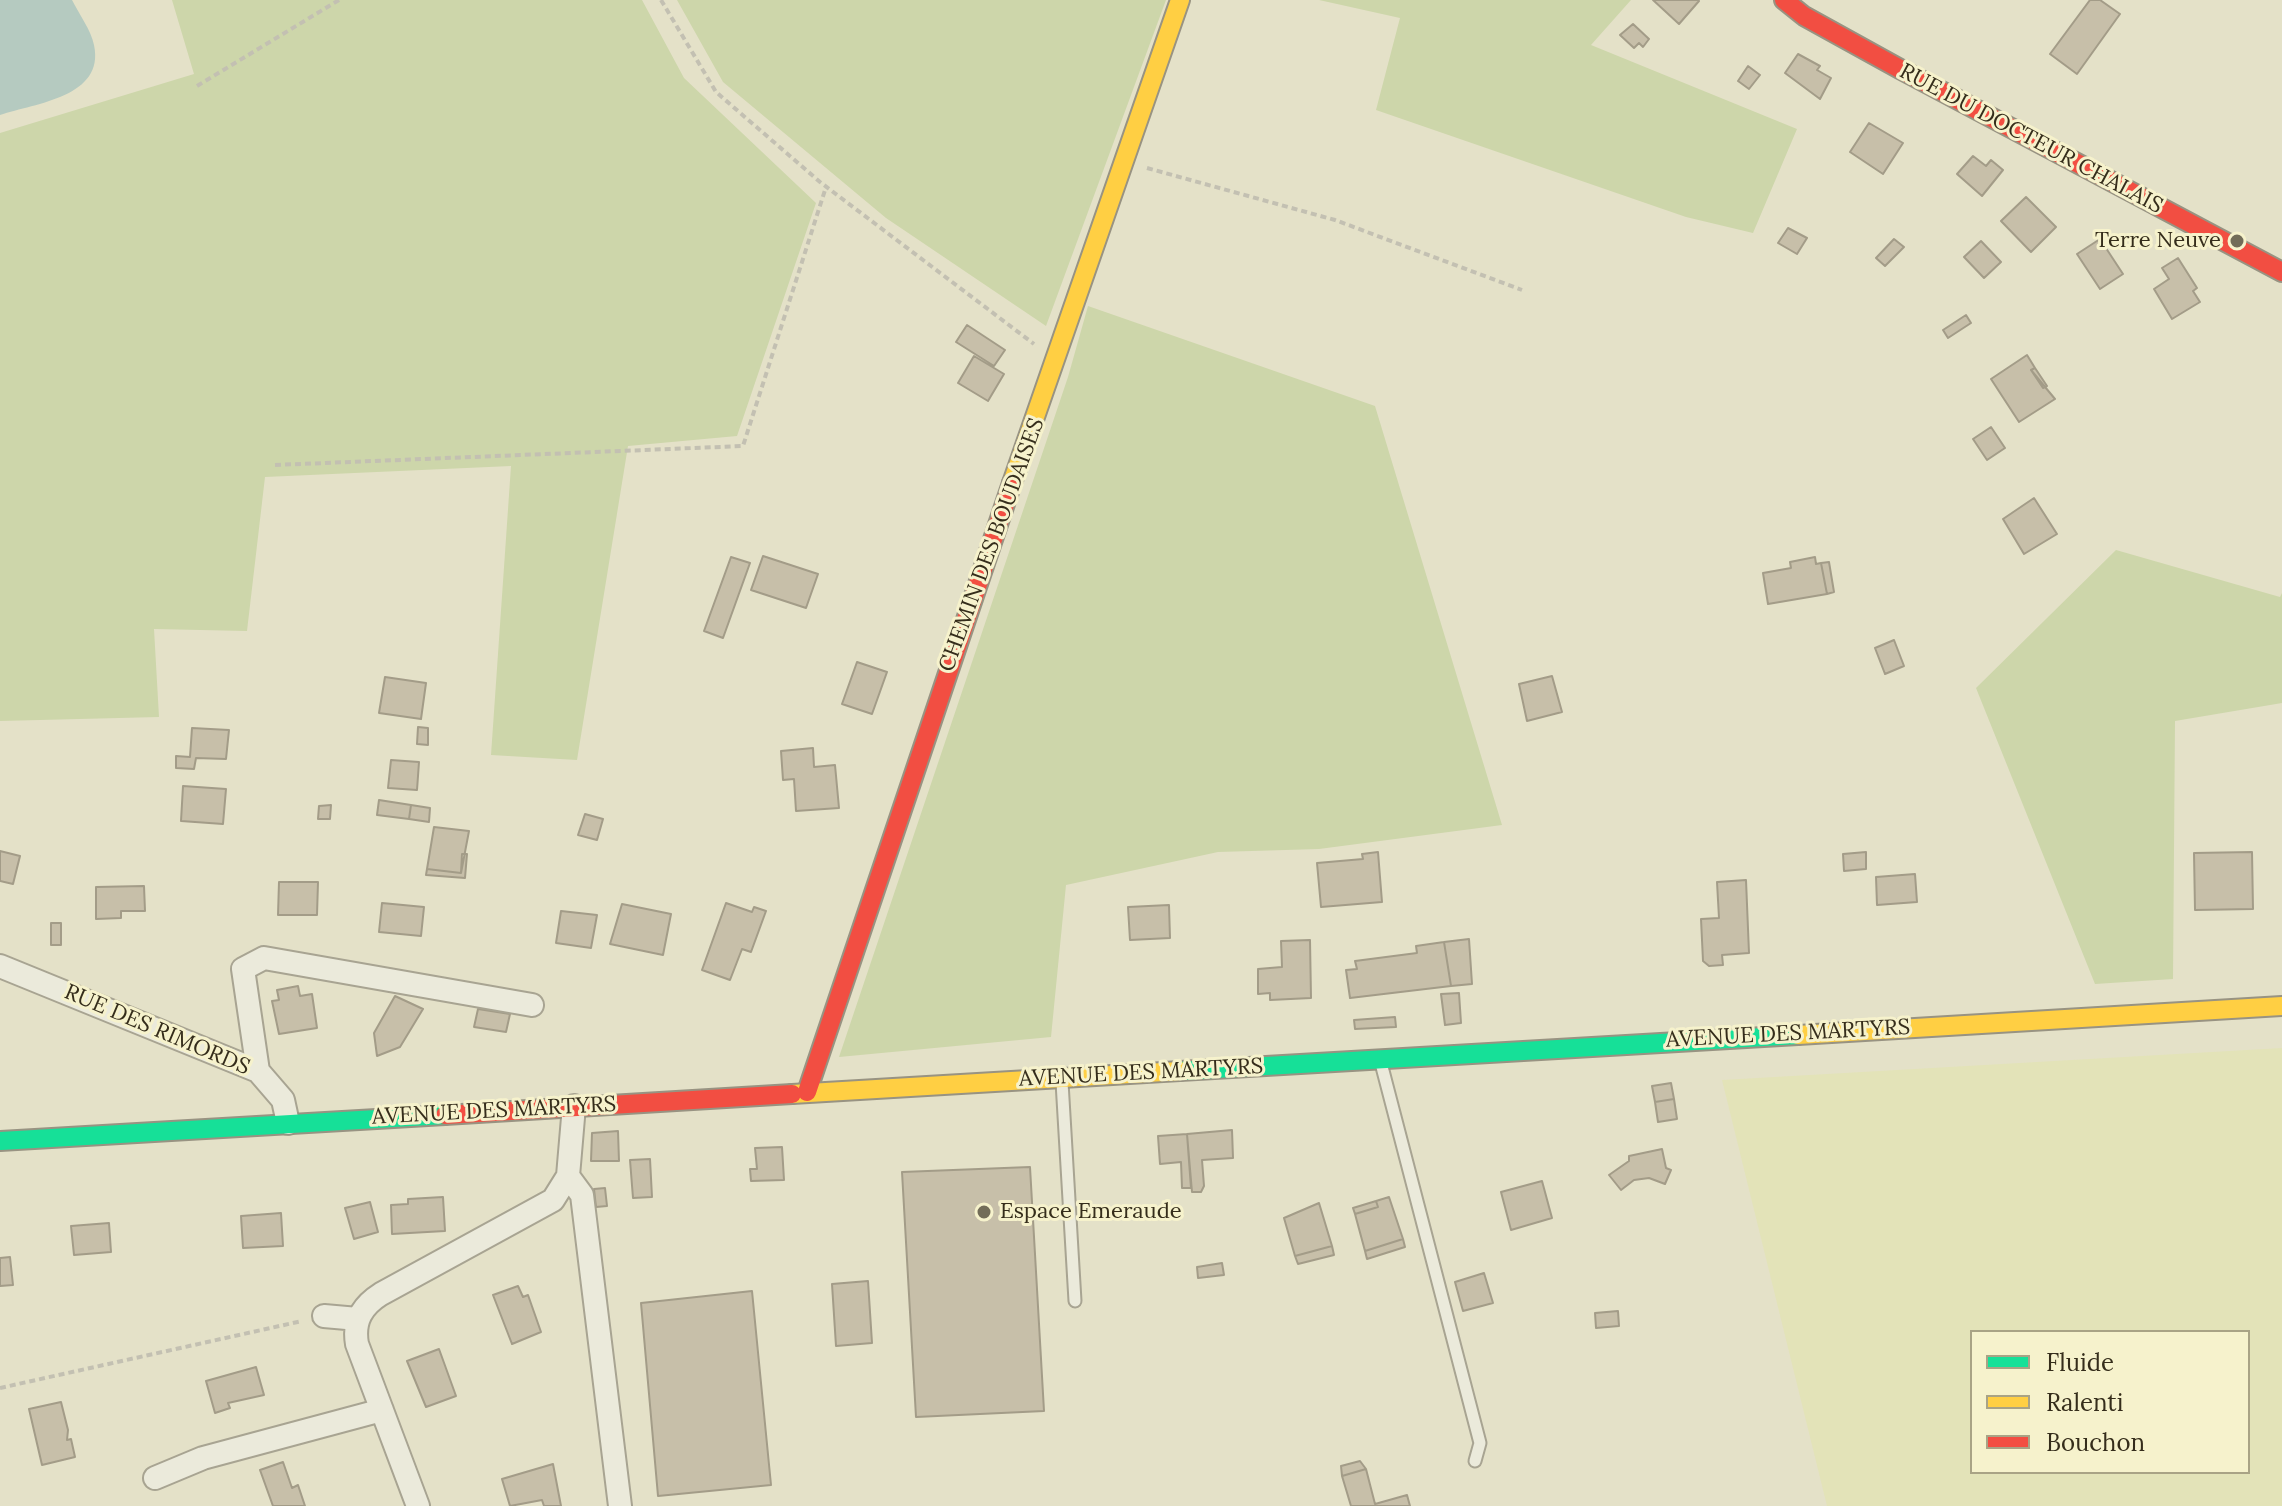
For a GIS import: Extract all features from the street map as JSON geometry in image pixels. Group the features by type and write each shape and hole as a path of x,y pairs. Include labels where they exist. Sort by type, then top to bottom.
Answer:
{"main road":[{"name":"CHEMIN DES BOUDAISES","path":"807,1092 954,648 1055,368 1180,0"},
{"name":"RUE DU DOCTEUR CHALAIS","path":"1784,0 1804,16 1900,69 2282,272"},
{"name":"AVENUE DES MARTYRS","path":"0,1141 2282,1006"}],"street":[{"path":"258,1071 243,969 264,958 532,1005"},
{"name":"RUE DES RIMORDS","path":"0,966 258,1071 283,1100 288,1123"},
{"path":"418,1506 357,1344 358,1319 367,1303 381,1294 553,1200 568,1176 574,1106"},
{"path":"568,1176 582,1195 620,1506"},
{"path":"324,1316 358,1319"},
{"path":"155,1478 203,1458 382,1410"}],"lane":[{"path":"1379,1058 1480,1443 1475,1461"},
{"path":"1061,1077 1075,1301"}],"path":[{"path":"197,86 339,0"},
{"path":"661,0 716,92 826,187 1027,336 1055,368"},
{"path":"1125,162 1335,220 1522,290"},
{"path":"275,465 743,446 826,187"},
{"path":"0,1388 324,1316"}],"green space":[{"path":"172,0 642,0 684,78 816,203 737,436 628,446 577,760 491,755 511,466 265,477 247,631 154,629 159,717 0,721 0,133 194,74"},
{"path":"677,0 1166,0 1046,326 886,218 723,82"},
{"path":"1319,0 1631,0 1591,45 1797,129 1753,233 1686,217 1376,110 1400,18"},
{"path":"1088,306 1375,406 1502,825 1319,849 1218,852 1066,885 1051,1037 839,1057 1068,377"},
{"path":"2116,550 2280,597 2282,593 2282,703 2175,721 2173,979 2095,984 1976,688"},
{"path":"2282,1048 2282,1506 1827,1506 1722,1080"}],"shaded area":[{"path":"0,0 72,0 94,45 95,62 89,76 79,87 65,95 0,115"}],"building":[{"path":"1653,0 1698,0 1699,1 1679,24"},
{"path":"2090,0 2100,0 2120,14 2077,74 2050,54"},
{"path":"1633,24 1649,39 1643,47 1639,43 1634,48 1620,35"},
{"path":"1798,54 1820,66 1817,70 1831,78 1820,99 1785,73"},
{"path":"1748,66 1760,75 1749,89 1738,81"},
{"path":"1869,123 1903,143 1883,174 1850,152"},
{"path":"1973,156 1986,166 1991,160 2003,170 1982,196 1957,174"},
{"path":"2026,197 2056,227 2031,252 2001,221"},
{"path":"1788,228 1807,238 1797,254 1778,243"},
{"path":"1894,239 1904,247 1885,266 1876,258"},
{"path":"2100,239 2123,274 2100,289 2077,254"},
{"path":"1981,241 2001,262 1984,278 1964,257"},
{"path":"2178,258 2197,288 2193,291 2200,302 2172,319 2154,289 2169,279 2162,268"},
{"path":"1966,315 1971,323 1948,338 1943,330"},
{"path":"967,325 1005,350 994,366 956,342"},
{"path":"2027,355 2035,368 2031,370 2055,399 2019,422 1991,379"},
{"path":"974,356 1004,374 988,401 958,383"},
{"path":"2035,368 2047,386 2043,388 2031,370"},
{"path":"1991,427 2005,448 1987,460 1973,439"},
{"path":"2034,498 2057,534 2024,554 2003,519"},
{"path":"763,556 818,574 806,608 751,590"},
{"path":"731,557 750,563 723,638 704,631"},
{"path":"1815,557 1816,564 1821,563 1827,594 1768,604 1763,573 1791,568 1790,562"},
{"path":"1829,562 1834,592 1827,594 1821,563"},
{"path":"1894,640 1904,666 1885,674 1875,648"},
{"path":"857,662 887,672 872,714 842,704"},
{"path":"1552,676 1562,712 1527,721 1519,684"},
{"path":"385,677 426,683 421,719 379,713"},
{"path":"418,727 428,728 428,745 417,744"},
{"path":"192,728 229,730 226,759 196,758 194,769 176,768 176,756 190,757"},
{"path":"813,748 814,767 835,765 839,808 796,811 794,779 783,780 781,751"},
{"path":"391,760 419,762 417,790 388,788"},
{"path":"183,786 226,789 223,824 181,821"},
{"path":"379,800 411,805 409,819 377,815"},
{"path":"331,805 330,819 318,819 319,806"},
{"path":"411,805 430,808 429,822 409,819"},
{"path":"585,814 603,819 597,840 578,835"},
{"path":"434,827 469,831 461,873 427,869"},
{"path":"0,851 20,856 13,884 0,881"},
{"path":"1378,852 1382,902 1321,907 1317,863 1363,859 1362,854"},
{"path":"1866,852 1866,869 1844,871 1843,854"},
{"path":"2252,852 2253,909 2195,910 2194,853"},
{"path":"462,854 467,854 465,878 426,875 427,869 461,873"},
{"path":"1915,874 1917,902 1877,905 1876,877"},
{"path":"1746,880 1749,953 1722,955 1723,965 1709,966 1703,961 1701,919 1719,918 1717,882"},
{"path":"279,882 318,882 317,915 278,915"},
{"path":"144,886 145,911 121,911 121,918 96,919 96,887"},
{"path":"382,903 424,907 421,936 379,932"},
{"path":"726,903 752,912 754,907 766,911 751,952 742,949 730,980 702,970"},
{"path":"622,904 671,914 663,955 610,944"},
{"path":"1169,905 1170,938 1130,940 1128,907"},
{"path":"561,911 597,915 591,948 556,943"},
{"path":"51,923 61,923 61,945 51,945"},
{"path":"1469,939 1472,984 1451,986 1444,942"},
{"path":"1310,940 1311,998 1270,1000 1270,993 1258,994 1258,969 1282,967 1281,941"},
{"path":"1444,942 1451,986 1350,998 1346,970 1357,969 1355,961 1417,953 1416,946"},
{"path":"298,986 300,996 312,994 317,1028 279,1034 272,1001 279,1000 277,990"},
{"path":"1459,993 1461,1023 1445,1025 1441,994"},
{"path":"395,996 423,1009 400,1047 377,1056 374,1033"},
{"path":"478,1009 510,1014 506,1032 474,1027"},
{"path":"1395,1017 1396,1027 1355,1029 1354,1020"},
{"path":"1671,1083 1674,1099 1655,1102 1652,1086"},
{"path":"1674,1099 1677,1119 1658,1122 1655,1102"},
{"path":"1232,1130 1233,1158 1202,1160 1204,1186 1201,1192 1192,1192 1187,1134"},
{"path":"618,1131 619,1161 591,1161 592,1133"},
{"path":"1187,1134 1191,1188 1182,1188 1181,1162 1160,1164 1158,1136"},
{"path":"782,1147 784,1180 751,1181 750,1169 757,1169 755,1148"},
{"path":"1662,1149 1666,1168 1671,1170 1665,1184 1649,1178 1634,1180 1621,1190 1609,1175 1629,1161 1629,1156"},
{"path":"650,1159 652,1197 633,1198 630,1160"},
{"path":"1030,1167 1044,1411 916,1417 902,1172"},
{"path":"1542,1181 1552,1218 1511,1230 1501,1192"},
{"path":"605,1188 607,1206 596,1207 594,1189"},
{"path":"443,1197 445,1231 392,1234 391,1205 408,1204 408,1199"},
{"path":"1389,1197 1403,1239 1365,1251 1355,1214 1378,1207 1376,1201"},
{"path":"1376,1201 1378,1207 1355,1214 1353,1208"},
{"path":"370,1202 378,1232 354,1239 345,1208"},
{"path":"1319,1203 1332,1246 1295,1256 1284,1218"},
{"path":"281,1213 283,1246 243,1248 241,1216"},
{"path":"109,1223 111,1252 74,1255 71,1226"},
{"path":"1403,1239 1405,1247 1367,1259 1365,1251"},
{"path":"1332,1246 1334,1255 1298,1264 1295,1256"},
{"path":"10,1257 13,1285 0,1286 0,1258"},
{"path":"1222,1263 1224,1275 1198,1278 1197,1267"},
{"path":"1484,1273 1493,1303 1463,1311 1455,1282"},
{"path":"868,1281 872,1343 836,1346 832,1284"},
{"path":"518,1286 523,1297 528,1295 541,1332 512,1344 493,1295"},
{"path":"752,1291 771,1485 658,1496 641,1303"},
{"path":"1618,1311 1619,1326 1596,1328 1595,1313"},
{"path":"439,1349 456,1396 426,1407 407,1361"},
{"path":"256,1367 264,1395 228,1403 230,1408 215,1413 206,1381"},
{"path":"61,1402 68,1430 67,1440 71,1439 75,1457 42,1465 29,1409"},
{"path":"1360,1461 1366,1469 1342,1476 1341,1466"},
{"path":"283,1462 292,1488 298,1485 305,1506 273,1506 260,1470"},
{"path":"553,1464 561,1506 544,1506 542,1500 510,1506 502,1479"},
{"path":"1366,1469 1375,1504 1407,1495 1410,1506 1351,1506 1342,1476"}],"traffic: fast":[{"path":"1180,1071 1798,1035"},
{"path":"0,1141 445,1115"}],"traffic: slow":[{"path":"1012,483 1180,0"},
{"path":"1798,1035 2282,1006"},
{"path":"792,1094 1180,1071"}],"traffic: jam":[{"path":"1784,0 1804,16 1900,69 2282,272"},
{"path":"807,1092 1012,483"},
{"path":"445,1115 792,1094"}],"place":[{"name":"Terre Neuve","path":"2237,241"},
{"name":"Espace Emeraude","path":"984,1212"}]}
